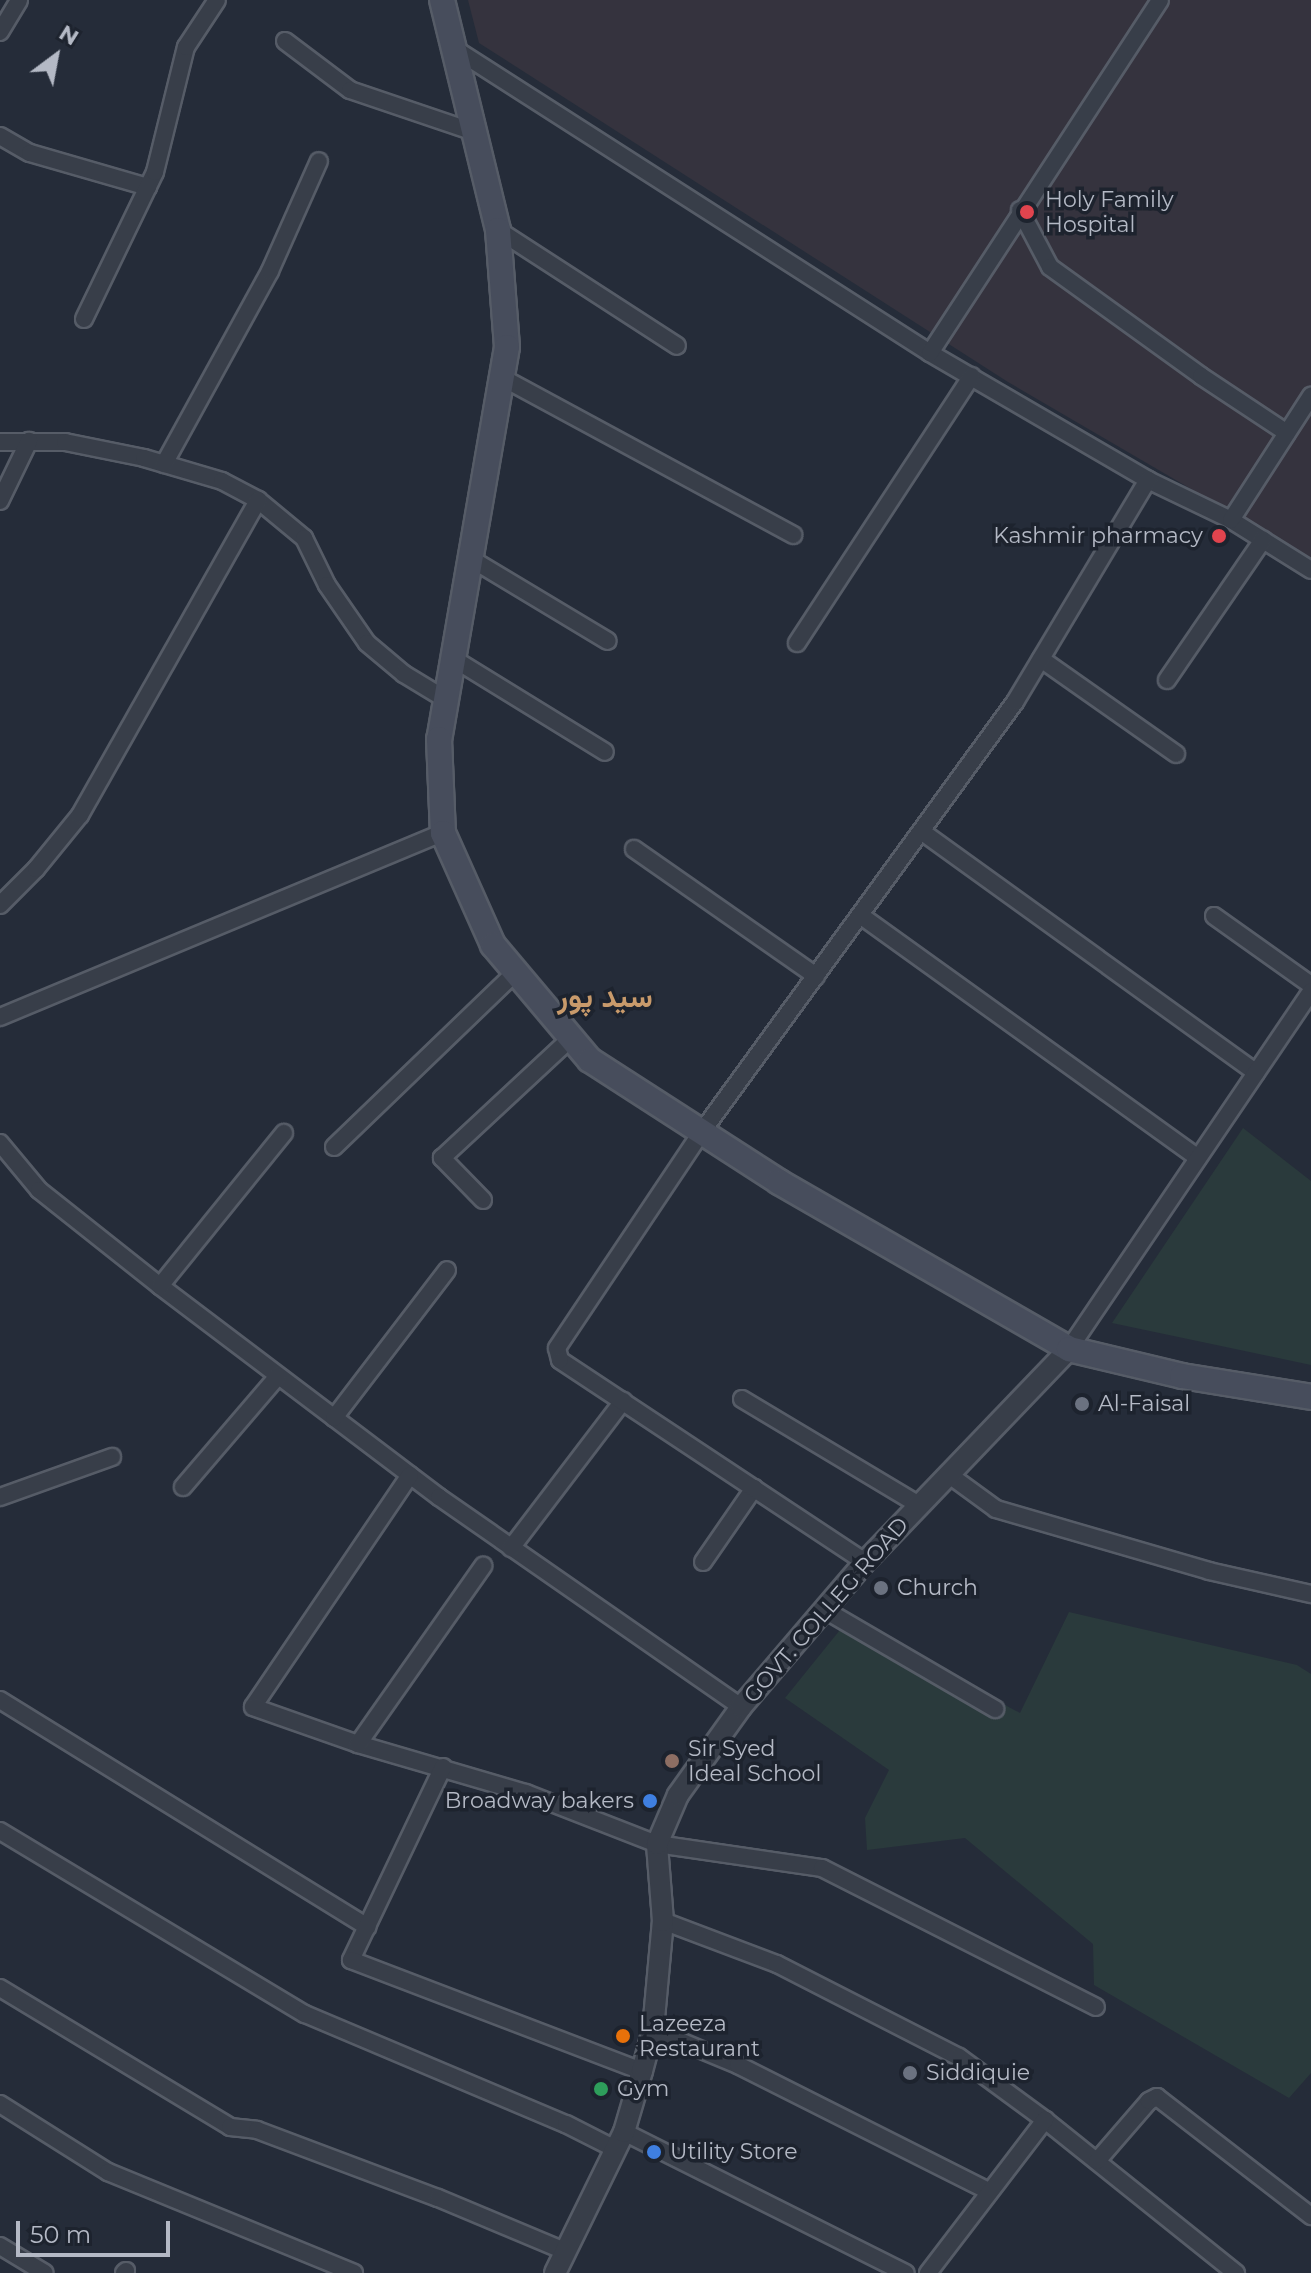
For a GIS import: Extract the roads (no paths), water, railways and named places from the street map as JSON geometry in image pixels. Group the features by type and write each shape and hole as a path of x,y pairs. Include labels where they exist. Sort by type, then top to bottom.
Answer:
{"main road":[{"path":"442,0 498,230 507,347 473,560 439,739 443,833 493,945 590,1060 701,1133 1069,1349 1182,1376 1311,1397"}],"street":[{"path":"0,32 19,0"},
{"path":"84,319 155,172 186,47 217,0"},
{"path":"930,353 1020,210 1160,0"},
{"path":"285,41 350,90 474,132"},
{"path":"455,49 930,353 1148,480 1231,520 1311,570"},
{"path":"0,136 30,153 148,187"},
{"path":"164,464 270,271 319,161"},
{"path":"1020,210 1050,267 1201,376 1287,433"},
{"path":"498,230 677,346"},
{"path":"797,643 972,376"},
{"path":"503,378 793,535"},
{"path":"1231,520 1311,396"},
{"path":"0,501 29,441"},
{"path":"0,442 65,442 164,464 222,481 258,500 304,538 327,585 367,643 404,674 447,700"},
{"path":"865,1562 560,1360 557,1348 701,1133 1015,702 1148,480"},
{"path":"0,905 36,869 80,815 258,500"},
{"path":"1167,680 1263,540"},
{"path":"473,560 608,641"},
{"path":"454,659 605,752"},
{"path":"1041,659 1176,754"},
{"path":"921,831 1256,1073"},
{"path":"0,1017 443,833"},
{"path":"634,849 816,976"},
{"path":"860,915 1198,1158"},
{"path":"1214,916 1311,985"},
{"path":"334,1147 516,972"},
{"path":"1069,1349 1311,991"},
{"path":"483,1200 442,1158 571,1038"},
{"path":"160,1286 284,1133"},
{"path":"0,1143 39,1190 278,1376 511,1548 741,1707"},
{"path":"334,1418 447,1270"},
{"name":"GOVT. COLLEG ROAD","path":"555,2273 619,2141 653,2030 663,1921 657,1844 678,1795 741,1707 865,1562 1069,1349"},
{"path":"183,1487 278,1376"},
{"path":"742,1399 919,1505"},
{"path":"511,1548 623,1401"},
{"path":"0,1497 112,1457"},
{"path":"948,1474 996,1509 1096,1540 1311,1594"},
{"path":"410,1475 253,1707 358,1744 526,1793 657,1844 822,1868 1096,2007"},
{"path":"703,1562 754,1488"},
{"path":"358,1744 483,1566"},
{"path":"825,1610 995,1709"},
{"path":"0,1700 367,1927"},
{"path":"443,1767 351,1960 642,2071"},
{"path":"0,1831 305,2014 566,2124 619,2141 906,2273"},
{"path":"663,1921 777,1964 959,2057 1045,2120 1236,2273"},
{"path":"0,1988 230,2127 257,2130 438,2198 565,2251"},
{"path":"653,2030 738,2065 988,2191"},
{"path":"1097,2161 1149,2101 1157,2097 1311,2216"},
{"path":"0,2104 108,2172 354,2273"},
{"path":"928,2273 1045,2120"},
{"path":"0,2247 45,2273"}],"place":[{"name":"Holy Family Hospital","path":"1027,212"},
{"name":"Kashmir pharmacy","path":"1219,536"},
{"name":"Al-Faisal","path":"1082,1404"},
{"name":"Church","path":"881,1588"},
{"name":"Sir Syed Ideal School","path":"672,1761"},
{"name":"Broadway bakers","path":"650,1801"},
{"name":"Lazeeza Restaurant","path":"623,2036"},
{"name":"Siddiquie","path":"910,2073"},
{"name":"Gym","path":"601,2089"},
{"name":"Utility Store","path":"654,2152"}],"district":[{"name":"سید پور","path":"605,997"}]}
